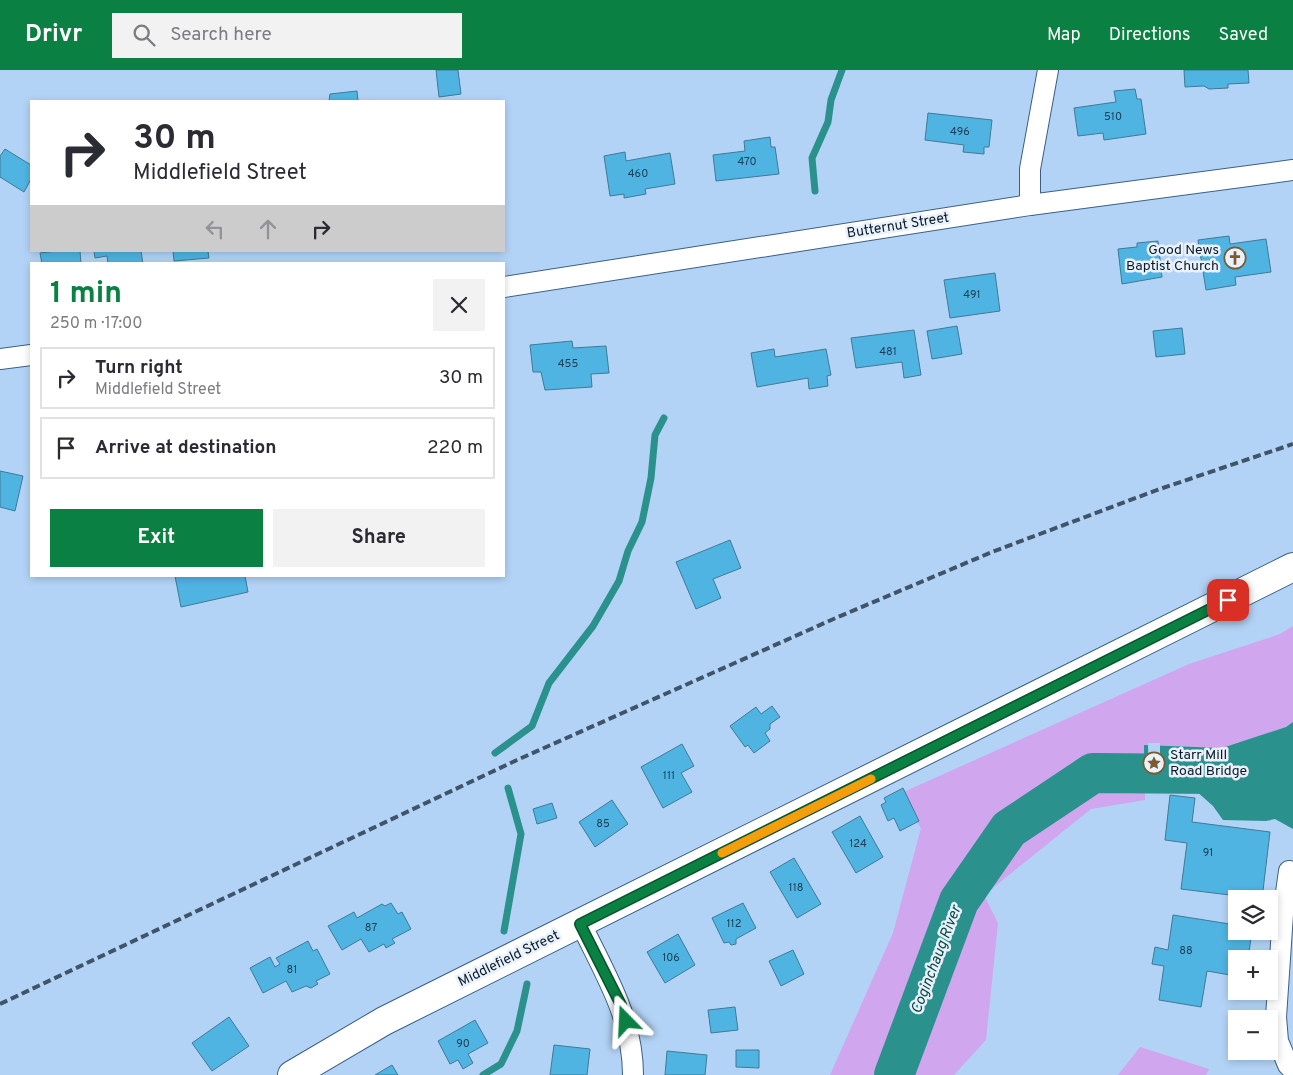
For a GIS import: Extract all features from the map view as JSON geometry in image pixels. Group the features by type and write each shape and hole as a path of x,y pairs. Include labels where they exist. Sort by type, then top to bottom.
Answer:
{"main road":[{"name":"Middlefield Street","path":"292,1075 384,1021 1293,567"}],"street":[{"path":"1030,205 1030,169 1048,70"},
{"name":"Butternut Street","path":"505,287 1030,205 1293,170"},
{"path":"0,359 30,355"},
{"path":"1289,871 1283,914 1276,1017 1278,1041 1288,1065 1293,1070"},
{"path":"580,924 621,1005 630,1036 633,1075"}],"shaded area":[{"path":"1293,626 1293,722 1286,727 1222,748 1144,745 1145,800 1091,809 984,895 998,923 986,1040 954,1075 830,1075 893,933 921,828 899,794 1189,664 1280,634"},
{"path":"1293,722 1293,829 1275,819 1266,821 1223,820 1213,806 1195,790 1144,786 1144,745 1222,748 1286,727"},
{"path":"1140,1047 1209,1069 1206,1075 1118,1075"}],"pier":[{"name":"Starr Mill Road Bridge","path":"1148,743 1160,743 1160,789 1149,789"}],"building":[{"path":"436,70 458,70 461,94 439,97"},
{"path":"1184,70 1248,70 1249,83 1228,84 1228,88 1185,87"},
{"path":"1135,89 1137,99 1141,99 1146,134 1104,140 1103,133 1078,136 1074,108 1116,102 1114,91"},
{"path":"357,91 358,100 329,100 330,94"},
{"path":"928,113 992,120 989,147 984,147 984,154 963,152 964,145 925,140"},
{"path":"770,137 771,147 775,147 779,174 716,181 713,155 745,151 744,141"},
{"path":"5,149 30,164 30,181 24,192 0,177 0,156"},
{"path":"625,152 626,161 670,153 675,184 645,189 646,194 624,198 624,194 610,196 604,156"},
{"name":"Good News Baptist Church","path":"1229,236 1230,244 1266,239 1271,272 1235,277 1236,285 1206,290 1198,240"},
{"path":"1158,241 1162,277 1122,284 1118,249 1137,247 1137,243"},
{"path":"80,252 81,262 42,262 40,253"},
{"path":"94,252 141,252 143,262 108,262 107,256 95,258"},
{"path":"173,252 208,252 209,258 174,261"},
{"path":"995,273 1000,311 950,318 944,280"},
{"path":"957,326 962,354 932,359 927,331"},
{"path":"1182,328 1185,354 1156,357 1153,331"},
{"path":"914,330 921,375 904,378 902,362 856,368 851,338"},
{"path":"572,341 573,348 606,346 609,373 591,374 592,387 545,390 541,372 533,372 530,345"},
{"path":"774,349 775,357 826,349 831,375 827,376 828,386 809,389 808,378 757,387 751,353"},
{"path":"0,471 23,476 15,511 0,507"},
{"path":"730,540 741,568 713,579 721,598 696,609 676,562"},
{"path":"175,577 245,577 248,592 181,607"},
{"path":"772,706 780,717 770,724 770,729 765,733 770,741 754,753 748,745 745,747 730,726 756,707 761,714"},
{"path":"682,744 694,766 681,773 692,792 663,808 641,767"},
{"path":"903,788 919,821 900,831 894,818 888,821 881,805 886,802 884,798"},
{"path":"1170,795 1195,798 1192,822 1270,832 1263,890 1228,890 1228,895 1181,889 1187,843 1165,840"},
{"path":"612,800 628,824 595,847 579,822"},
{"path":"552,803 557,818 537,824 533,809"},
{"path":"860,816 883,857 856,873 832,832"},
{"path":"794,858 821,904 797,918 770,872"},
{"path":"391,903 398,914 402,912 411,929 392,939 395,943 386,948 384,944 369,952 361,939 342,950 328,926 354,912 357,918 382,904 385,906"},
{"path":"743,903 756,928 736,939 736,944 724,943 712,918"},
{"path":"1173,915 1228,924 1228,940 1251,940 1249,950 1228,950 1228,975 1207,971 1201,1007 1159,1000 1164,966 1152,964 1155,947 1168,950"},
{"path":"678,934 695,965 665,983 647,952"},
{"path":"308,941 313,951 317,949 330,974 316,981 318,984 311,988 306,986 292,992 286,981 263,993 250,968 270,957 275,967 280,964 276,958"},
{"path":"793,950 804,974 781,986 769,961"},
{"path":"735,1007 738,1030 711,1033 708,1010"},
{"path":"229,1017 249,1046 212,1071 192,1043"},
{"path":"475,1020 488,1043 468,1054 473,1063 463,1069 458,1060 450,1064 438,1041"},
{"path":"554,1045 590,1049 587,1075 550,1075"},
{"path":"736,1050 759,1050 759,1068 736,1067"},
{"path":"667,1051 707,1055 705,1075 665,1075"},
{"path":"392,1065 398,1075 375,1075"}],"waterway":[{"path":"815,191 812,158 828,122 831,100 842,70"},
{"path":"495,753 532,726 549,683 593,626 619,581 628,551 642,522 651,478 655,435 664,418"},
{"name":"Coginchaug River","path":"894,1075 959,901 1009,829 1093,773 1213,774 1281,769 1293,764"},
{"path":"504,931 521,834 508,788"},
{"path":"483,1075 501,1064 517,1031 527,984"}],"railway":[{"path":"0,1004 517,760 838,617 992,552 1157,490 1293,444"}],"slow traffic":[{"path":"722,853 871,779"}],"place":[{"name":"Good News Baptist Church","path":"1235,258"},
{"name":"Starr Mill Road Bridge","path":"1154,763"}],"route":[{"path":"626,1021 621,1005 580,924 1228,600"}]}
